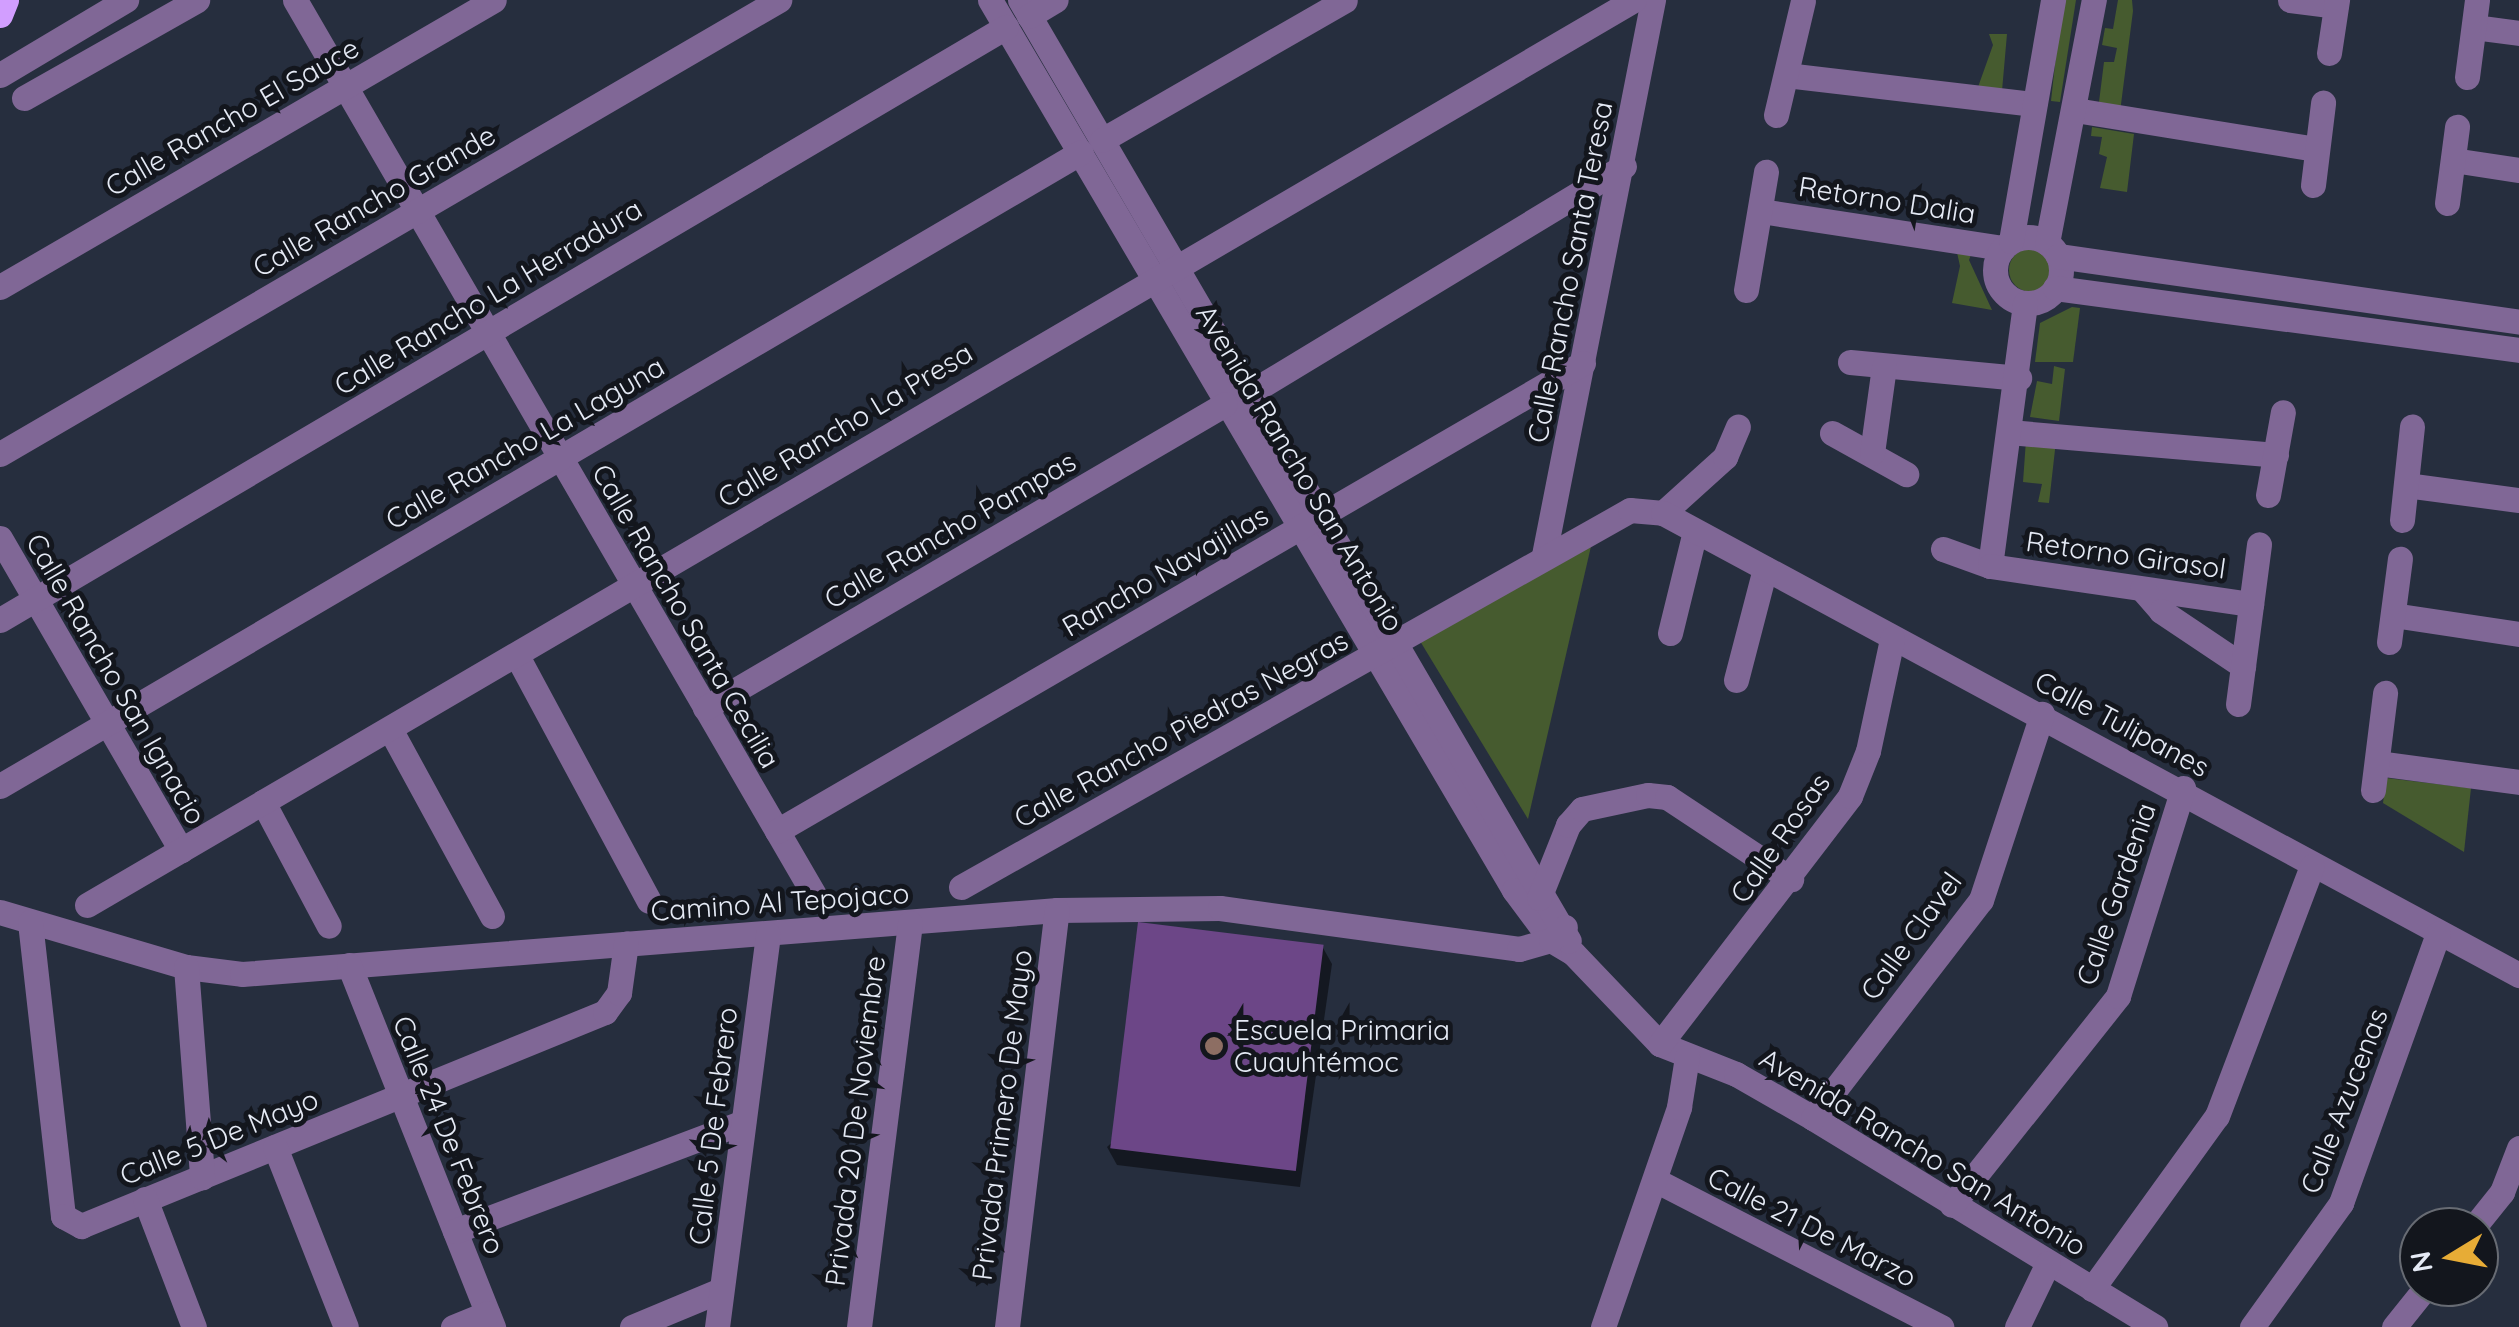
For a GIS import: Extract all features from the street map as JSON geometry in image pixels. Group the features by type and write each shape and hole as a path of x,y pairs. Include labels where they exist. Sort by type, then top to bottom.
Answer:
{"main road":[{"path":"0,14 6,0"}],"street":[{"path":"0,76 126,0"},
{"path":"24,98 197,0"},
{"name":"Calle Rancho Santa Cecilia","path":"295,0 816,898"},
{"name":"Calle Rancho El Sauce","path":"0,287 494,0"},
{"name":"Calle Rancho Grande","path":"0,454 779,0"},
{"name":"Avenida Rancho San Antonio","path":"990,0 1019,14 1164,270 1251,392 1375,655 1563,940 1660,1044 1736,1074 1813,1118 2155,1327"},
{"name":"Calle Rancho La Herradura","path":"0,620 1019,14 1056,0"},
{"name":"Calle Rancho La Laguna","path":"0,786 1345,0"},
{"name":"Calle Rancho La Presa","path":"88,904 517,656 1164,270 1634,0"},
{"name":"Calle Rancho Santa Teresa","path":"1544,555 1624,166 1652,0"},
{"path":"2026,303 1998,282 2053,0"},
{"path":"2055,288 2053,250 2094,0"},
{"path":"2290,0 2336,3 2330,54"},
{"path":"2467,77 2477,0"},
{"path":"1776,115 1803,1"},
{"path":"2474,27 2519,32"},
{"path":"1786,76 2034,104"},
{"path":"2313,185 2323,103"},
{"path":"2075,110 2318,150"},
{"path":"2447,203 2457,127"},
{"path":"2453,160 2519,170"},
{"path":"1251,392 1624,166"},
{"path":"1746,290 1766,172"},
{"name":"Retorno Dalia","path":"1761,212 2007,244"},
{"path":"2007,244 2036,238 2053,250 2519,322"},
{"name":"Avenida Rancho San Antonio","path":"1164,270 1226,404 1399,640 1537,901"},
{"path":"2026,303 2055,288 2519,350"},
{"path":"2325,324 2330,295"},
{"path":"1990,566 2019,378 2026,303"},
{"path":"1850,362 2019,378"},
{"name":"Rancho Navajillas","path":"777,831 1584,363"},
{"path":"1872,453 1884,368"},
{"name":"Calle Rancho Pampas","path":"705,708 1226,404"},
{"path":"2268,495 2283,412"},
{"path":"1670,632 1694,531 1663,513 1725,457 1738,427"},
{"path":"2402,520 2412,427"},
{"path":"2009,432 2276,455"},
{"path":"1832,433 1906,474"},
{"path":"2406,485 2519,500"},
{"name":"Calle Rancho Piedras Negras","path":"961,887 1375,655 1615,513 1663,513"},
{"name":"Calle Tulipanes","path":"1694,531 2183,788 2312,866 2519,975"},
{"name":"Calle Rancho San Ignacio","path":"0,538 103,726 181,850"},
{"path":"2251,604 2259,544"},
{"name":"Retorno Girasol","path":"1943,549 1990,566 2251,604 2238,704"},
{"path":"2390,642 2400,558"},
{"path":"1736,680 1765,569"},
{"path":"2142,589 2160,611 2243,666"},
{"path":"2392,615 2519,634"},
{"name":"Calle Rosas","path":"1660,1044 1791,879 1850,796 1868,751 1892,638"},
{"path":"517,656 650,901"},
{"path":"2372,790 2385,693"},
{"name":"Calle Clavel","path":"1813,1118 1980,900 2042,714"},
{"path":"390,730 492,916"},
{"path":"2376,763 2519,782"},
{"name":"Calle Gardenia","path":"1952,1205 2118,996 2183,788"},
{"path":"1537,901 1568,825 1582,809 1648,795 1668,797 1791,879"},
{"path":"263,802 329,926"},
{"path":"2092,1289 2217,1116 2312,866"},
{"name":"Camino Al Tepojaco","path":"0,912 186,967 242,974 1057,910 1220,908 1519,948 1563,940"},
{"name":"Privada Primero De Mayo","path":"1007,1327 1057,910"},
{"name":"Calle 5 De Mayo","path":"30,922 63,1216 81,1226 606,1012 619,993 626,943"},
{"name":"Privada 20 De Noviembre","path":"859,1327 910,923"},
{"name":"Calle 5 De Febrero","path":"717,1327 768,934"},
{"name":"Calle Azucenas","path":"2252,1327 2341,1204 2438,934"},
{"name":"Calle 24 De Febrero","path":"350,965 490,1320"},
{"path":"186,967 202,1176"},
{"path":"1606,1326 1655,1180 1687,1057"},
{"path":"455,1232 743,1122"},
{"path":"275,1147 346,1327"},
{"path":"2490,1207 2502,1192 2519,1148"},
{"name":"Calle 21 De Marzo","path":"1655,1180 1941,1327"},
{"path":"145,1199 194,1327"},
{"path":"2017,1327 2048,1263"},
{"path":"632,1327 722,1290"},
{"path":"2394,1327 2410,1307"},
{"path":"453,1327 490,1320"}],"green space":[{"path":"2062,0 2076,0 2060,102 2051,101"},
{"path":"2118,0 2132,0 2133,11 2120,112 2098,110 2104,62 2114,62 2117,48 2102,45 2105,28 2113,29"},
{"path":"1989,34 2007,34 2002,91 1978,87 1993,45"},
{"path":"2092,127 2134,134 2127,192 2100,188 2107,157 2099,154 2102,137 2091,136"},
{"path":"1956,248 1972,252 1969,260 1992,310 1952,303 1960,266"},
{"path":"2031,248 2047,254 2053,270 2047,286 2031,292 2015,286 2009,270 2015,254"},
{"path":"2072,307 2080,308 2073,362 2035,362 2040,323"},
{"path":"2054,366 2065,369 2059,421 2030,417 2037,381 2052,384"},
{"path":"2026,440 2056,441 2049,503 2038,502 2042,484 2023,482"},
{"path":"1592,542 1528,819 1420,641"},
{"path":"2386,778 2471,788 2464,852 2383,803"}],"building":[{"name":"Escuela Primaria Cuauhtémoc","path":"1138,922 1324,945 1296,1171 1110,1148"}],"place":[{"name":"Escuela Primaria Cuauhtémoc","path":"1214,1046"}]}
